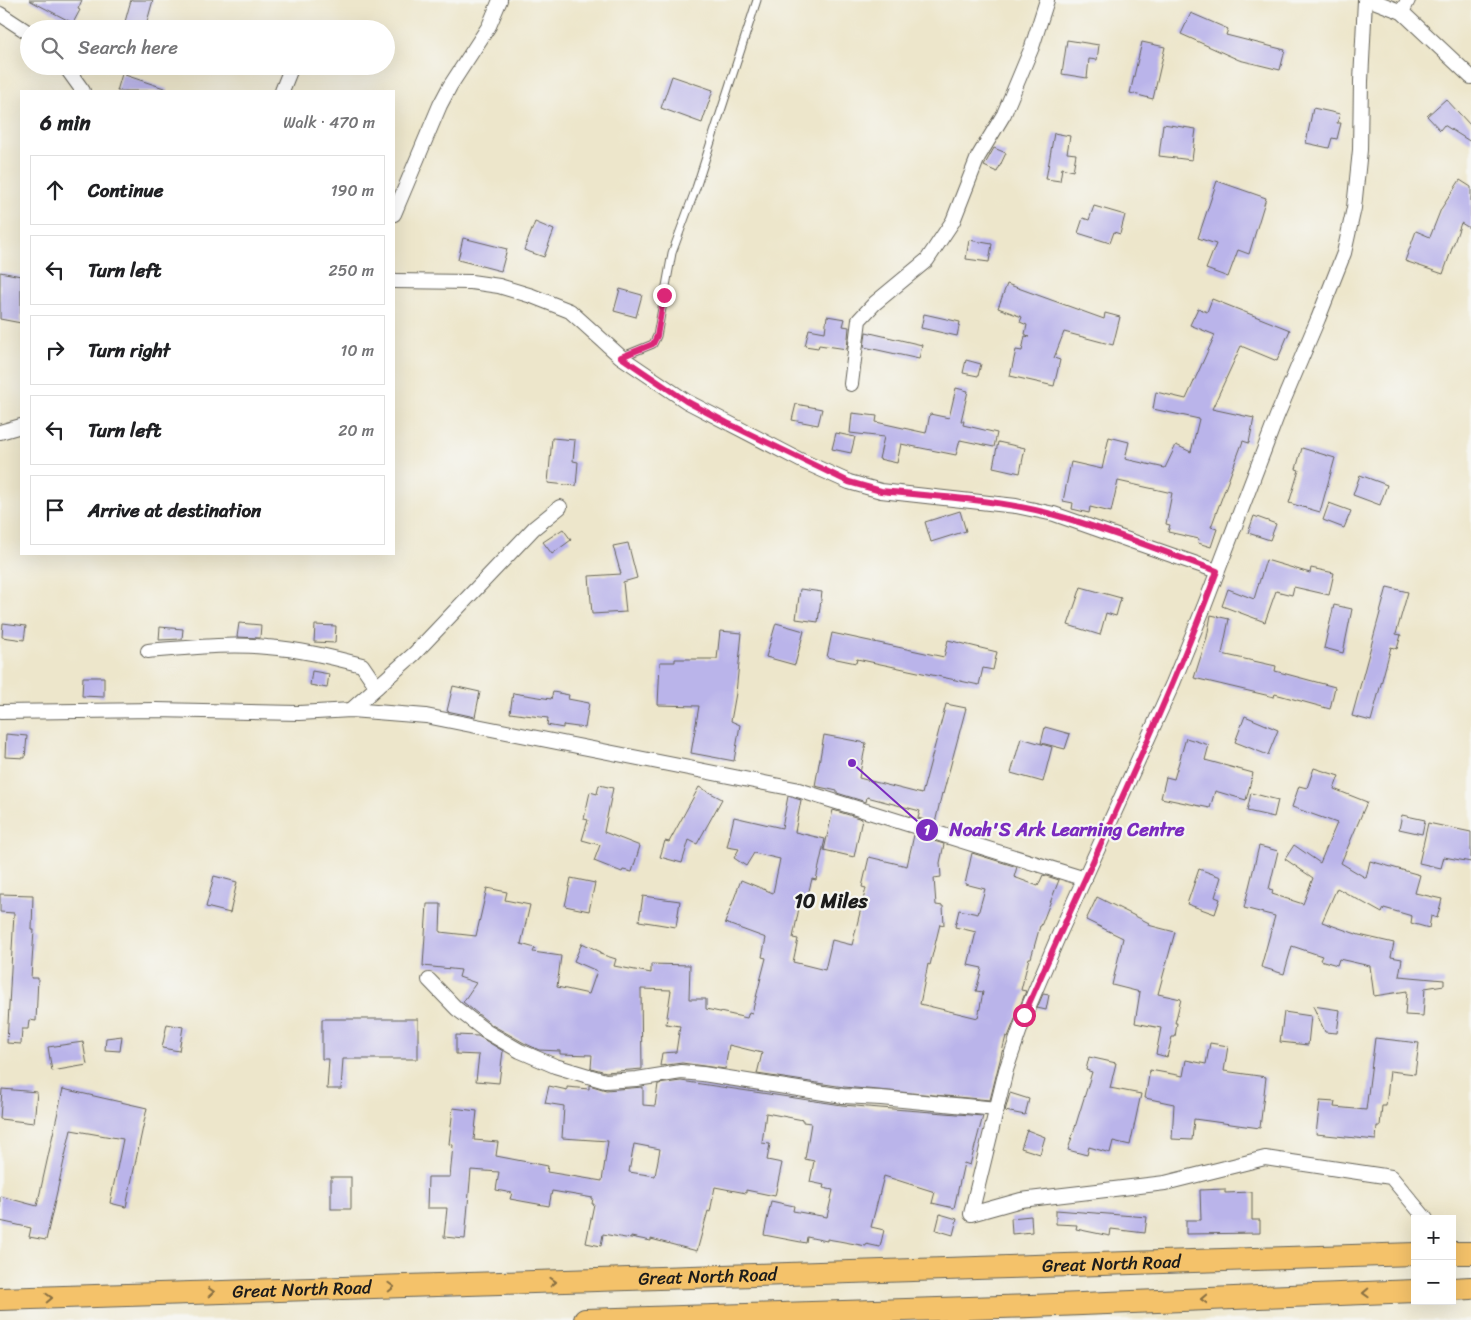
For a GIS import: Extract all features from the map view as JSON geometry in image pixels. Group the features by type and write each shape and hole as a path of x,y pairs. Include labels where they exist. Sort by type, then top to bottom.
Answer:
{"highway":[{"name":"Great North Road","path":"0,1299 1411,1254"},
{"path":"1456,1289 1471,1288"},
{"path":"585,1320 1022,1307 1411,1291"}],"street":[{"path":"395,212 440,105 488,26 500,0"},
{"path":"851,384 859,320 875,303 927,260 953,221 978,158 1004,114 1032,47 1047,0"},
{"path":"1365,0 1360,81 1360,150 1354,208 1344,253 1277,416 1172,683 1024,1015 1006,1070 971,1214 1021,1200 1165,1183 1265,1158 1391,1177 1423,1215"},
{"path":"1371,0 1405,6 1471,76"},
{"path":"0,14 20,26"},
{"path":"71,75 82,90"},
{"path":"282,90 288,75"},
{"path":"395,281 471,282 499,286 532,296 570,311 621,357 686,401 792,456 849,482 881,491 992,503 1054,514 1217,571"},
{"path":"0,432 20,426"},
{"path":"351,710 414,654 534,528 560,507"},
{"path":"148,651 206,647 267,646 330,656 362,665 376,687"},
{"path":"0,712 156,710 299,712 351,710 426,716 795,789 1085,879"},
{"path":"429,980 457,1009 486,1032 555,1066 604,1080 637,1079 681,1072 843,1096 997,1109"}],"lane":[{"path":"621,357 653,344 657,336 672,253 696,188 757,0"}],"building":[{"path":"29,0 82,0 78,9 80,10 75,20 67,20"},
{"path":"131,0 153,0 147,20 125,20"},
{"path":"1191,13 1228,29 1226,35 1285,50 1280,70 1239,60 1181,34"},
{"path":"1067,40 1099,45 1097,60 1089,59 1087,78 1062,74"},
{"path":"1142,42 1165,47 1153,99 1130,93"},
{"path":"122,75 167,89 167,90 117,90"},
{"path":"672,76 713,90 702,123 661,108"},
{"path":"1446,99 1471,126 1471,142 1444,125 1440,130 1427,116"},
{"path":"1313,108 1340,114 1337,123 1341,123 1337,139 1332,138 1329,148 1306,143"},
{"path":"1163,124 1196,129 1192,160 1159,156"},
{"path":"1054,133 1070,136 1067,153 1076,154 1073,171 1062,168 1060,181 1046,179"},
{"path":"994,148 1006,153 997,172 984,166"},
{"path":"1460,180 1471,187 1471,229 1461,223 1443,274 1405,261 1416,231 1430,237 1441,209"},
{"path":"1217,181 1266,198 1249,254 1238,250 1228,277 1206,269 1216,244 1198,238"},
{"path":"1094,206 1125,215 1120,234 1114,232 1110,243 1078,233 1083,218 1089,220"},
{"path":"535,222 554,230 544,257 524,250"},
{"path":"463,238 507,249 501,271 458,260"},
{"path":"969,240 992,244 989,262 966,259"},
{"path":"0,272 20,276 20,323 0,319"},
{"path":"1007,284 1104,319 1105,313 1120,317 1113,345 1064,332 1054,358 1060,360 1054,386 1010,376 1016,350 1022,351 1025,336 1030,337 1025,334 1027,325 1020,322 1022,317 998,308"},
{"path":"620,289 642,295 636,317 614,311"},
{"path":"1212,299 1290,330 1277,361 1241,346 1212,409 1254,418 1249,443 1243,441 1211,527 1217,529 1211,547 1198,543 1199,539 1168,532 1170,525 1166,524 1172,493 1118,481 1111,512 1090,507 1089,513 1072,509 1073,503 1063,501 1071,462 1102,469 1109,437 1129,442 1125,459 1165,468 1176,445 1191,452 1199,419 1153,409 1156,392 1186,399 1215,335 1190,325 1198,308 1207,312"},
{"path":"924,314 960,322 957,336 921,328"},
{"path":"827,316 845,319 843,326 849,327 847,349 819,345 818,348 805,346 809,329 825,332"},
{"path":"866,332 922,345 919,359 864,347"},
{"path":"966,360 981,364 978,376 963,373"},
{"path":"956,388 968,391 961,421 964,421 963,425 997,433 994,447 960,440 956,455 901,444 897,463 879,459 884,437 850,433 852,413 877,416 876,422 926,433 930,414 949,418"},
{"path":"796,404 822,409 818,425 792,420"},
{"path":"836,433 855,437 851,453 832,449"},
{"path":"552,438 575,440 573,461 578,462 576,486 548,483"},
{"path":"998,442 1025,448 1020,473 993,467"},
{"path":"1302,448 1335,458 1320,512 1289,503 1299,470 1296,469"},
{"path":"1360,475 1387,485 1380,505 1353,495"},
{"path":"1329,503 1351,511 1344,528 1323,520"},
{"path":"960,511 966,531 931,542 925,522"},
{"path":"1254,516 1276,524 1270,540 1248,533"},
{"path":"563,529 571,540 552,554 543,542"},
{"path":"628,543 637,578 623,582 626,612 592,614 589,576 621,574 613,546"},
{"path":"1266,560 1310,573 1311,568 1334,573 1329,595 1294,587 1292,595 1276,591 1265,622 1222,606 1228,589 1254,599"},
{"path":"1081,587 1121,598 1116,616 1106,613 1100,635 1068,625"},
{"path":"1387,587 1408,592 1396,634 1401,635 1397,649 1391,647 1371,721 1352,716"},
{"path":"800,589 822,592 818,622 796,619"},
{"path":"1334,605 1352,609 1343,653 1324,648"},
{"path":"1211,615 1229,619 1222,654 1276,666 1275,671 1335,687 1330,709 1275,694 1274,697 1194,678 1207,637"},
{"path":"3,623 26,626 24,640 2,637"},
{"path":"239,623 261,625 260,638 237,637"},
{"path":"776,623 804,631 795,665 766,657"},
{"path":"315,625 336,626 335,643 314,642"},
{"path":"160,627 183,629 182,639 159,640"},
{"path":"720,631 742,633 731,721 740,725 734,761 691,753 699,706 658,705 660,662 675,662 675,659 717,659"},
{"path":"832,633 944,657 948,640 997,652 993,670 983,668 979,685 857,659 856,663 827,657"},
{"path":"312,671 329,674 327,688 310,685"},
{"path":"83,677 104,677 104,697 82,696"},
{"path":"453,686 480,692 475,717 447,711"},
{"path":"553,692 569,695 568,699 589,703 585,728 563,725 563,728 547,725 548,718 510,713 513,693 551,699"},
{"path":"946,704 966,708 935,823 918,818 920,811 867,797 866,802 837,793 837,791 815,786 824,735 866,743 859,778 922,794"},
{"path":"1245,716 1278,730 1268,755 1235,742"},
{"path":"1045,727 1070,734 1065,749 1041,743"},
{"path":"6,734 27,736 25,758 5,757"},
{"path":"1021,738 1052,747 1043,782 1011,773"},
{"path":"1186,738 1209,745 1205,760 1253,773 1246,800 1215,791 1210,808 1161,798 1166,777 1174,779"},
{"path":"1314,768 1339,776 1334,789 1367,802 1341,863 1366,878 1370,861 1420,875 1415,893 1442,899 1437,918 1431,916 1429,928 1411,923 1412,916 1384,908 1382,913 1337,888 1322,922 1359,935 1394,943 1391,957 1402,959 1399,976 1444,980 1444,985 1425,988 1423,1016 1405,1015 1407,991 1374,996 1370,966 1339,959 1337,965 1320,960 1322,956 1292,946 1284,974 1261,967 1275,916 1244,908 1259,846 1278,851 1269,889 1273,890 1272,894 1303,904 1313,878 1285,859 1294,845 1320,863 1337,823 1292,807 1299,786 1307,788"},
{"path":"599,785 613,788 604,832 640,846 632,872 623,870 622,872 594,861 600,845 582,840 588,820 584,819 590,792 597,794"},
{"path":"699,787 722,799 697,844 689,840 682,863 660,857 665,841 669,842"},
{"path":"1251,793 1278,800 1274,817 1247,811"},
{"path":"788,796 801,800 795,832 825,839 816,880 812,879 806,902 801,901 799,908 793,938 798,939 793,962 825,970 832,940 852,945 866,888 862,887 869,857 907,866 914,835 944,844 940,863 941,877 934,878 936,905 943,906 944,925 940,924 930,965 928,964 920,1004 978,1018 983,992 976,991 982,968 968,965 976,932 955,927 959,910 978,914 985,889 965,884 972,853 1017,867 1014,877 1038,886 1043,875 1059,880 1040,926 1031,958 1029,958 1021,990 1026,991 1008,1037 1006,1036 990,1100 844,1087 757,1074 762,1053 729,1045 725,1069 682,1063 660,1066 662,1053 676,1052 680,1026 666,1024 671,990 641,989 642,1069 606,1072 591,1068 592,1055 560,1054 560,1051 539,1050 492,1025 463,1002 476,983 459,977 461,970 423,966 427,904 441,904 440,932 476,936 487,888 507,892 505,900 530,905 521,944 535,948 533,952 561,956 557,987 589,994 597,971 574,961 582,943 601,952 600,954 616,959 614,966 651,973 651,964 690,965 689,999 706,999 706,1009 747,1018 749,1012 752,1013 766,958 762,957 766,938 725,923 741,880 773,893 780,859 754,853 746,866 734,858 739,849 727,847 734,817 782,828"},
{"path":"833,810 862,819 854,857 824,850"},
{"path":"1402,815 1425,820 1422,834 1399,829"},
{"path":"1428,823 1471,832 1471,862 1444,857 1441,868 1419,863"},
{"path":"1199,869 1221,877 1215,897 1220,899 1215,914 1187,904"},
{"path":"214,876 237,882 230,913 206,907"},
{"path":"571,878 595,883 589,911 565,906"},
{"path":"0,894 33,895 32,930 34,930 31,978 38,978 36,1021 29,1020 28,1029 22,1029 21,1044 7,1043 14,913 0,912"},
{"path":"643,896 680,901 676,927 639,921"},
{"path":"1097,897 1149,923 1148,925 1175,932 1158,994 1181,999 1175,1023 1177,1023 1175,1037 1172,1037 1167,1057 1156,1054 1161,1028 1135,1023 1140,992 1112,985 1123,938 1086,920"},
{"path":"1043,994 1049,995 1046,1010 1037,1008"},
{"path":"1313,1006 1340,1010 1337,1033 1325,1032"},
{"path":"1284,1012 1311,1016 1308,1045 1280,1042"},
{"path":"322,1019 418,1019 418,1059 343,1059 341,1089 327,1089 329,1059 322,1059"},
{"path":"167,1024 183,1027 179,1051 162,1048"},
{"path":"456,1035 478,1036 503,1051 499,1083 476,1081 479,1055 456,1054"},
{"path":"122,1036 120,1051 105,1050 106,1038"},
{"path":"1375,1038 1419,1043 1415,1074 1390,1071 1386,1106 1382,1106 1380,1126 1377,1126 1376,1140 1316,1134 1320,1101 1335,1102 1334,1107 1366,1110"},
{"path":"83,1042 87,1065 52,1071 48,1047"},
{"path":"1210,1043 1228,1046 1224,1071 1266,1077 1260,1128 1194,1119 1192,1140 1172,1139 1174,1104 1145,1098 1150,1070 1183,1076 1186,1060 1206,1064"},
{"path":"1089,1057 1116,1063 1110,1088 1141,1094 1130,1145 1113,1141 1110,1153 1089,1147 1087,1155 1068,1150 1092,1072 1086,1070"},
{"path":"681,1081 842,1105 983,1116 970,1165 964,1163 954,1208 932,1203 935,1192 884,1176 871,1227 884,1230 880,1247 807,1237 806,1243 764,1235 771,1201 794,1206 793,1211 827,1217 833,1190 823,1188 824,1185 810,1182 814,1161 805,1159 811,1123 766,1113 762,1143 770,1144 767,1160 782,1163 775,1196 746,1190 746,1193 715,1187 710,1212 708,1211 697,1251 651,1239 651,1241 631,1237 631,1239 603,1234 601,1246 586,1243 594,1204 592,1204 593,1198 552,1191 549,1206 510,1199 512,1193 496,1190 499,1172 471,1170 465,1239 444,1237 447,1208 427,1208 428,1177 450,1177 453,1145 449,1144 453,1108 477,1111 474,1140 498,1142 496,1156 548,1166 547,1172 602,1181 608,1141 562,1138 564,1106 545,1103 549,1086 567,1090 567,1087 589,1089 589,1085 606,1090 643,1087 643,1105 655,1106 658,1084","holes":["634,1144 660,1149 655,1176 629,1172"]},
{"path":"2,1089 37,1092 34,1123 0,1119"},
{"path":"63,1089 147,1108 126,1207 110,1203 123,1139 71,1130 46,1240 29,1237 31,1228 0,1221 0,1196 37,1206"},
{"path":"1010,1093 1029,1099 1025,1115 1005,1111"},
{"path":"1027,1130 1045,1137 1040,1154 1021,1148"},
{"path":"331,1177 351,1177 351,1209 331,1209"},
{"path":"1225,1189 1225,1193 1252,1192 1252,1220 1260,1220 1260,1233 1186,1234 1186,1220 1201,1220 1200,1190"},
{"path":"1056,1210 1147,1217 1145,1233 1111,1229 1110,1236 1076,1229 1077,1225 1056,1224"},
{"path":"940,1214 957,1219 953,1235 936,1230"},
{"path":"1031,1216 1032,1232 1012,1234 1011,1218"}],"place":[{"name":"Noah'S Ark Learning Centre","path":"852,763"}],"district":[{"name":"10 Miles","path":"831,901"}],"route":[{"path":"664,295 657,336 653,344 621,357 686,401 800,460 849,482 881,491 1016,506 1054,514 1217,571 1172,683 1024,1015"}]}
